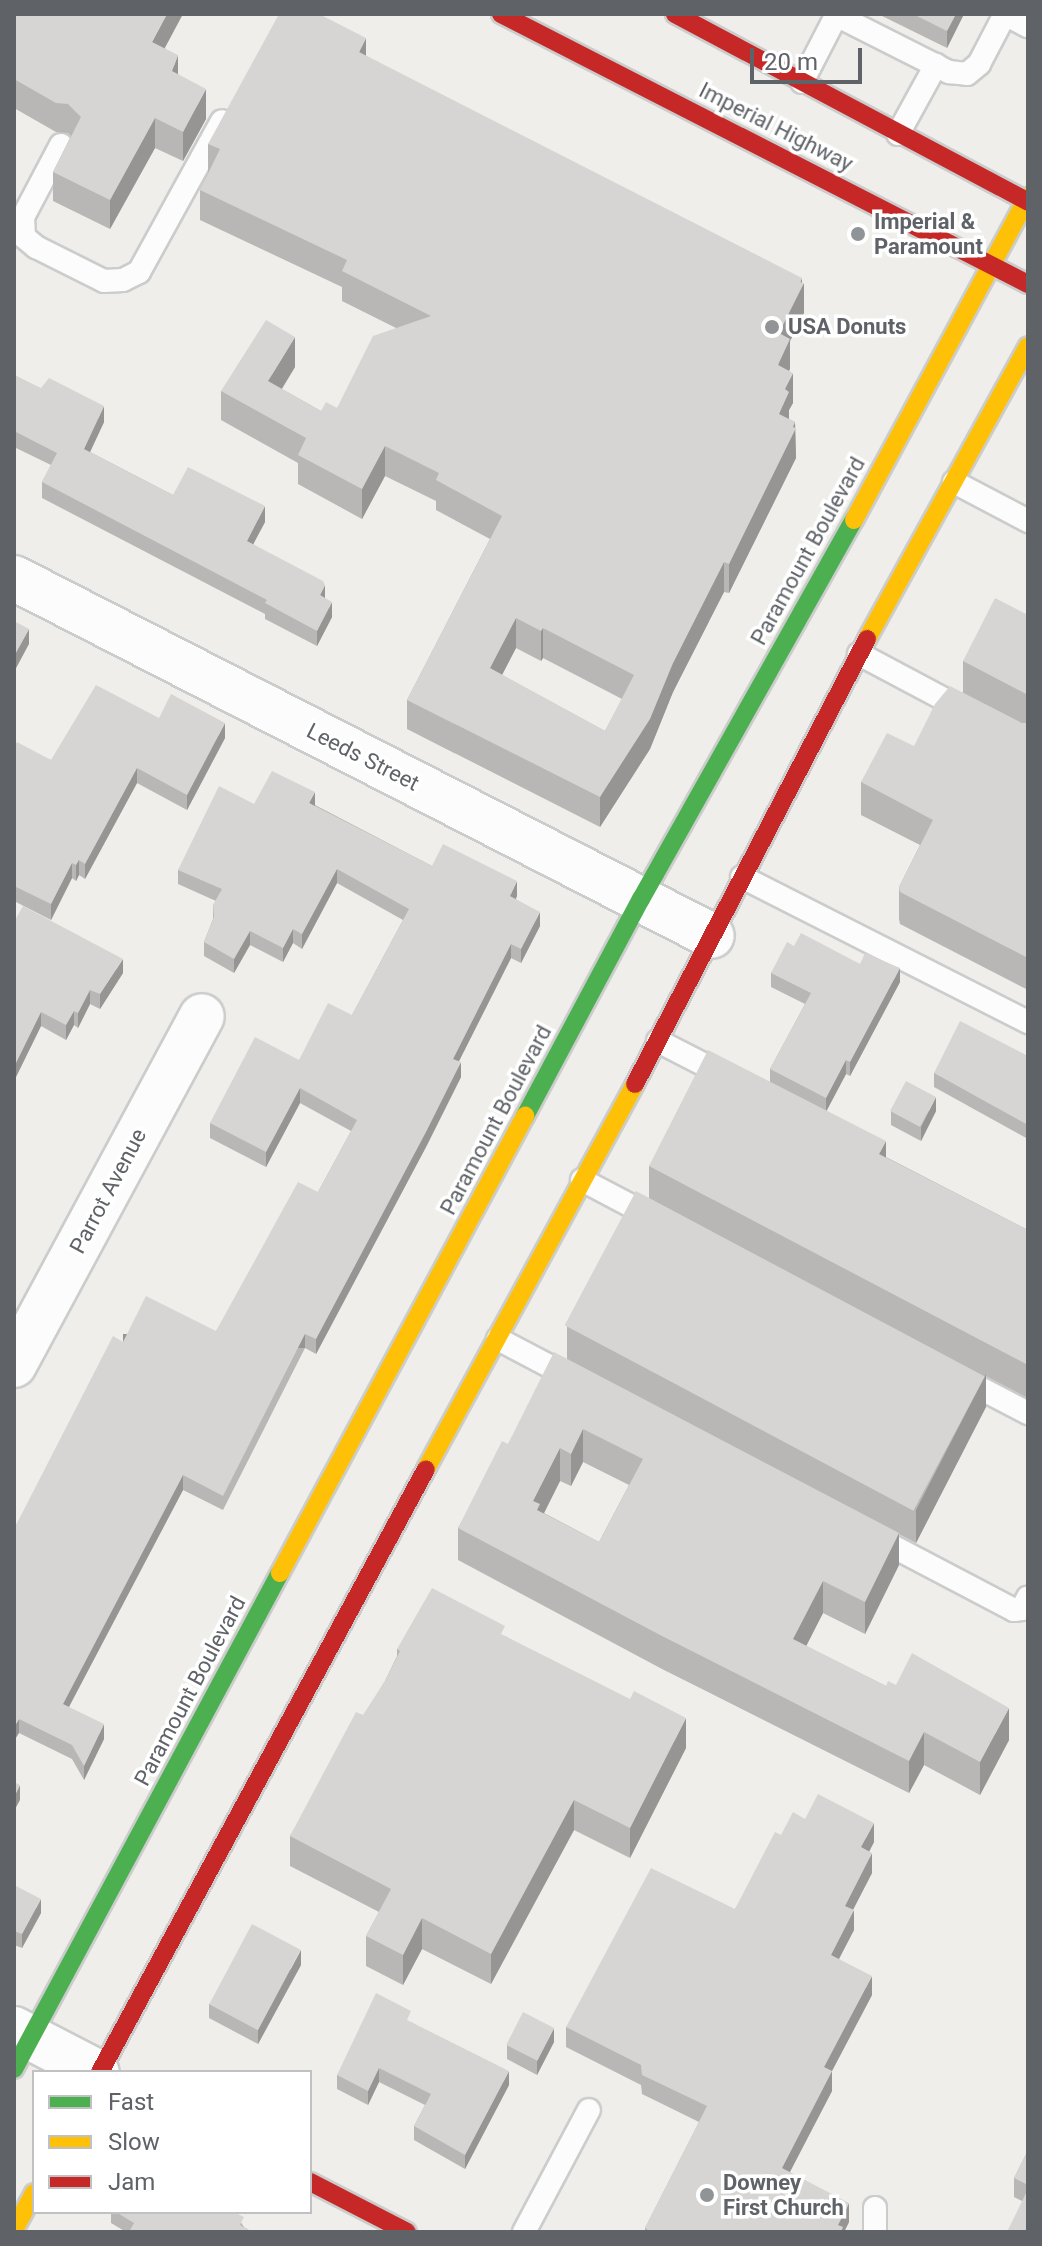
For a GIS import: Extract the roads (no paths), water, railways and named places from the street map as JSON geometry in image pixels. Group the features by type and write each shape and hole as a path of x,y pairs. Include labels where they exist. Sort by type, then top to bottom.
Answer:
{"main road":[{"name":"Imperial Highway","path":"501,14 1028,284"},
{"path":"675,14 1027,200"},
{"name":"Paramount Boulevard","path":"20,2045 641,899 917,407 990,263 1027,200"},
{"path":"100,2070 498,1339 658,1041 859,654 1028,346"},
{"path":"312,2183 402,2231"},
{"path":"14,2230 32,2197"}],"street":[{"name":"Leeds Street","path":"14,578 712,936"},
{"name":"Parrot Avenue","path":"14,1365 202,1016"},
{"path":"20,2045 93,2070"}],"lane":[{"path":"802,82 836,14 949,72 967,74 979,64 1005,14 1028,26"},
{"path":"898,134 936,65"},
{"path":"61,145 23,217 24,237 36,247 104,281 123,280 139,272 235,95"},
{"path":"954,482 1028,521"},
{"path":"859,654 986,722"},
{"path":"742,877 1028,1022"},
{"path":"658,1041 754,1091"},
{"path":"582,1180 680,1231"},
{"path":"498,1339 595,1390"},
{"path":"944,1370 1028,1413"},
{"path":"860,1530 1014,1610 1022,1609 1028,1597"},
{"path":"524,2232 589,2110"},
{"path":"875,2208 875,2232"}],"place":[{"name":"Imperial & Paramount","path":"858,234"},
{"name":"USA Donuts","path":"772,327"},
{"name":"Downey First Church","path":"707,2195"}]}
